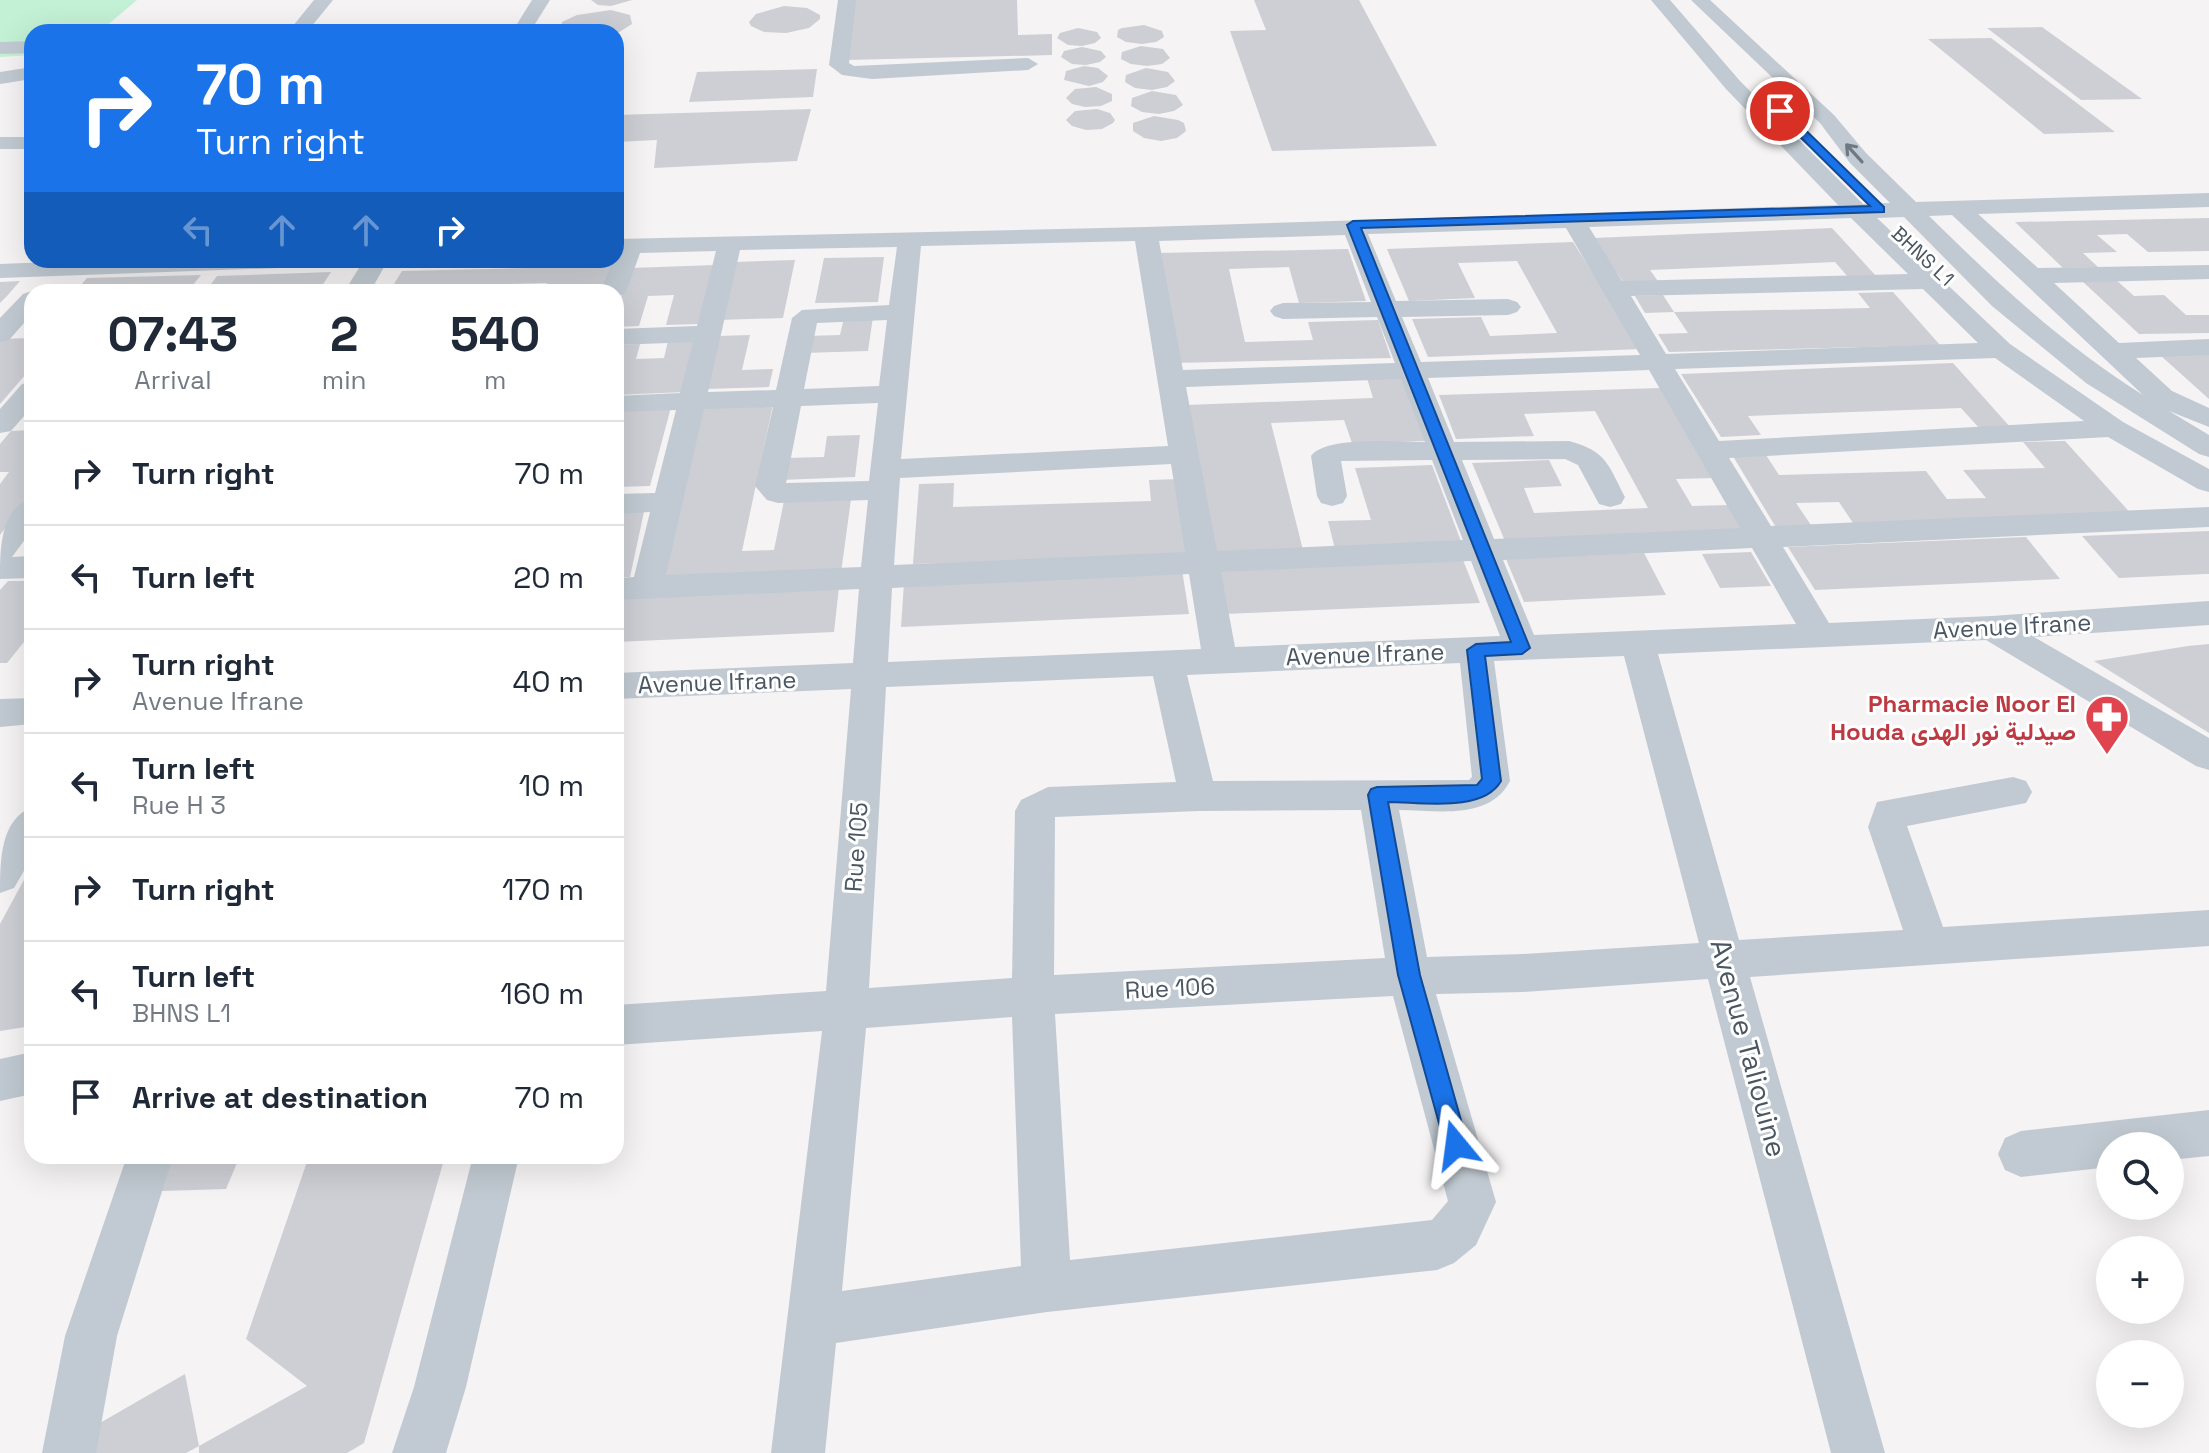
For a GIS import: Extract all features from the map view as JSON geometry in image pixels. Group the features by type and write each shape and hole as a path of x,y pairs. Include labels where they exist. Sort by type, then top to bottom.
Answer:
{"street":[{"path":"304,24 324,0"},
{"path":"526,24 541,0"},
{"path":"847,0 839,65 849,71 872,73 1028,64"},
{"path":"1660,0 1733,85 1870,210 1930,281 2001,350 2113,428 2209,482"},
{"name":"BHNS L1","path":"1674,0 1870,210 2051,372 2209,469"},
{"path":"1700,0 1827,119 1858,158 2001,301 2060,350 2136,403 2209,448"},
{"path":"0,48 24,47"},
{"path":"0,78 24,74"},
{"path":"2,143 24,143"},
{"path":"624,246 1146,234 2209,200"},
{"path":"1957,207 2162,397 2209,418"},
{"path":"1573,220 1820,636"},
{"path":"1353,225 1522,648"},
{"path":"1146,234 1220,660"},
{"name":"Rue 105","path":"798,1453 846,1010 868,675 892,394 910,240"},
{"path":"730,243 666,502 631,588 2209,517"},
{"path":"0,271 100,268"},
{"path":"206,284 219,268"},
{"path":"45,284 59,269"},
{"path":"2030,276 2209,272"},
{"path":"1614,289 1930,281"},
{"path":"1283,311 1508,307"},
{"path":"0,334 24,308"},
{"path":"900,312 806,317 770,489 778,493 886,480 1185,454"},
{"path":"0,334 24,332"},
{"path":"624,337 708,334"},
{"path":"2109,351 2209,347"},
{"path":"1172,379 2001,350"},
{"path":"624,404 892,394"},
{"path":"0,425 24,399"},
{"path":"0,425 24,424"},
{"path":"1710,450 2113,428"},
{"path":"1332,496 1326,456 1330,453 1569,450 1590,459 1610,497"},
{"path":"624,504 666,502"},
{"path":"0,550 24,518"},
{"path":"0,568 24,567"},
{"name":"Avenue Ifrane","path":"624,686 1820,636 2209,613"},
{"path":"1992,628 2209,756"},
{"name":"Avenue Taliouine","path":"1638,643 1858,1453"},
{"path":"1047,1287 1033,996 1034,811 1048,802 1198,796 1473,795 1491,781 1476,650"},
{"path":"1167,662 1198,796"},
{"path":"0,713 24,712"},
{"path":"1929,945 1887,827 1890,813 2013,792"},
{"path":"812,1321 1047,1287 1437,1246 1452,1237 1465,1221 1472,1202 1409,975 1377,795"},
{"path":"0,876 21,838"},
{"name":"Rue 106","path":"624,1024 1033,996 1409,975 1523,973 2209,928"},
{"path":"0,1080 24,1075"},
{"path":"2021,1154 2209,1133"},
{"path":"69,1453 91,1336 147,1164"},
{"path":"419,1453 440,1387 494,1164"}],"green space":[{"path":"0,0 137,0 108,24 24,24 24,56 0,57"}],"building":[{"path":"591,0 632,0 611,6 598,5"},
{"path":"855,0 1017,0 1018,35 1052,34 1052,55 847,60"},
{"path":"1254,0 1359,0 1437,146 1272,151 1230,31 1266,30"},
{"path":"784,6 807,8 820,15 820,19 809,28 786,33 764,32 751,26 749,22 756,14"},
{"path":"611,10 630,15 632,24 624,29 624,24 562,24 577,15"},
{"path":"1144,25 1162,31 1164,37 1142,44 1117,37 1118,30 1122,28"},
{"path":"2042,27 2142,99 2081,100 1987,28"},
{"path":"1078,28 1097,32 1101,38 1082,46 1068,45 1057,38 1060,33"},
{"path":"1991,38 2115,132 2044,134 1928,39"},
{"path":"1141,46 1163,49 1170,58 1162,64 1147,66 1121,59 1122,52"},
{"path":"1082,47 1101,51 1106,57 1100,62 1086,65 1072,64 1061,57 1064,51"},
{"path":"1084,66 1098,68 1108,76 1103,82 1089,86 1064,80 1066,71"},
{"path":"1146,68 1168,72 1175,81 1167,87 1152,90 1135,88 1125,82 1126,75"},
{"path":"817,69 813,97 689,102 697,72"},
{"path":"1096,87 1112,94 1112,101 1101,106 1085,107 1072,104 1066,98 1075,89"},
{"path":"1152,91 1176,95 1183,105 1174,111 1159,114 1142,112 1131,106 1132,98"},
{"path":"811,109 797,161 654,168 657,140 624,142 624,115"},
{"path":"1097,109 1110,113 1115,120 1113,123 1102,129 1086,130 1072,126 1066,120 1075,111"},
{"path":"1154,116 1178,120 1184,123 1186,131 1177,138 1161,141 1144,138 1133,131 1133,123"},
{"path":"2209,218 2209,251 2148,252 2127,234 2097,235 2117,252 2083,253 2098,267 2063,268 2015,222"},
{"path":"1832,228 1877,277 1849,278 1835,262 1650,270 1660,284 1626,286 1593,238"},
{"path":"1573,242 1641,349 1428,357 1412,319 1481,317 1490,336 1557,333 1517,261 1458,263 1475,298 1409,301 1387,249"},
{"path":"1348,249 1366,301 1299,303 1289,267 1229,269 1245,342 1313,340 1308,322 1378,320 1391,358 1174,363 1158,253"},
{"path":"884,257 878,302 815,303 824,258"},
{"path":"795,260 783,318 718,320 735,262"},
{"path":"715,265 700,324 666,325 674,295 648,296 639,326 624,327 624,289 631,268"},
{"path":"610,268 604,284 394,284 402,271"},
{"path":"331,272 323,284 211,284 217,276"},
{"path":"201,275 194,284 82,284 87,278"},
{"path":"2115,279 2134,296 2164,295 2186,315 2209,315 2209,333 2139,334 2081,280"},
{"path":"20,281 7,296 0,303 0,282"},
{"path":"1893,292 1940,345 1669,352 1658,334 1688,333 1674,312 1870,308 1858,293"},
{"path":"1663,295 1674,312 1645,313 1635,296"},
{"path":"873,317 868,351 803,353 806,336 840,335 844,318"},
{"path":"750,335 742,370 773,369 769,387 705,389 719,336"},
{"path":"24,338 24,376 0,404 0,339"},
{"path":"696,340 685,392 624,395 624,345 640,344 636,359 664,358 668,341"},
{"path":"2209,353 2209,399 2160,355"},
{"path":"1953,363 2011,428 1980,429 1961,408 1748,416 1761,435 1721,437 1681,374"},
{"path":"1403,374 1429,441 1352,443 1344,420 1271,423 1303,550 1215,554 1187,405 1373,398 1366,375"},
{"path":"1660,388 1715,478 1676,479 1692,506 1731,505 1748,532 1505,541 1472,463 1549,460 1562,486 1524,488 1534,513 1648,508 1595,411 1524,414 1534,436 1456,439 1439,395"},
{"path":"773,404 742,551 774,550 784,501 851,499 841,573 656,579 704,406"},
{"path":"671,407 650,486 624,487 624,409"},
{"path":"24,430 24,504 0,535 0,484 9,472 0,472 0,444 11,431"},
{"path":"860,435 855,477 781,480 785,458 824,457 827,436"},
{"path":"2065,441 2135,518 1855,526 1839,502 1796,503 1813,528 1777,529 1731,453 1764,452 1779,475 1926,471 1947,499 1986,498 1963,470 2045,468 2023,442"},
{"path":"1432,465 1462,544 1335,549 1328,521 1371,520 1355,468"},
{"path":"1182,479 1193,555 913,564 919,484 954,483 953,507 1151,501 1149,480"},
{"path":"645,507 630,577 624,577 624,508"},
{"path":"2209,531 2209,574 2119,578 2082,536"},
{"path":"2026,537 2060,579 1815,590 1788,547"},
{"path":"1751,552 1771,586 1720,588 1702,554"},
{"path":"1644,553 1666,595 1524,602 1506,559"},
{"path":"1463,560 1480,603 1225,614 1217,570"},
{"path":"1182,570 1189,614 901,627 904,583"},
{"path":"8,581 24,581 24,642 7,663 0,663 0,590"},
{"path":"839,587 834,632 624,642 624,596"},
{"path":"2209,644 2209,733 2094,661 2188,646"},
{"path":"24,880 24,1027 0,1031 0,924"},
{"path":"165,1164 237,1164 226,1189 161,1191"},
{"path":"306,1164 443,1164 364,1443 347,1453 199,1453 199,1446 307,1386 246,1339"},
{"path":"185,1374 199,1446 186,1453 89,1453 86,1431"}],"place":[{"name":"Pharmacie Noor El Houda صيدلية نور الهدى","path":"2107,756"}],"route":[{"path":"1456,1145 1409,975 1377,795 1473,795 1483,790 1491,781 1476,650 1522,648 1353,225 1880,210 1780,111"}]}
